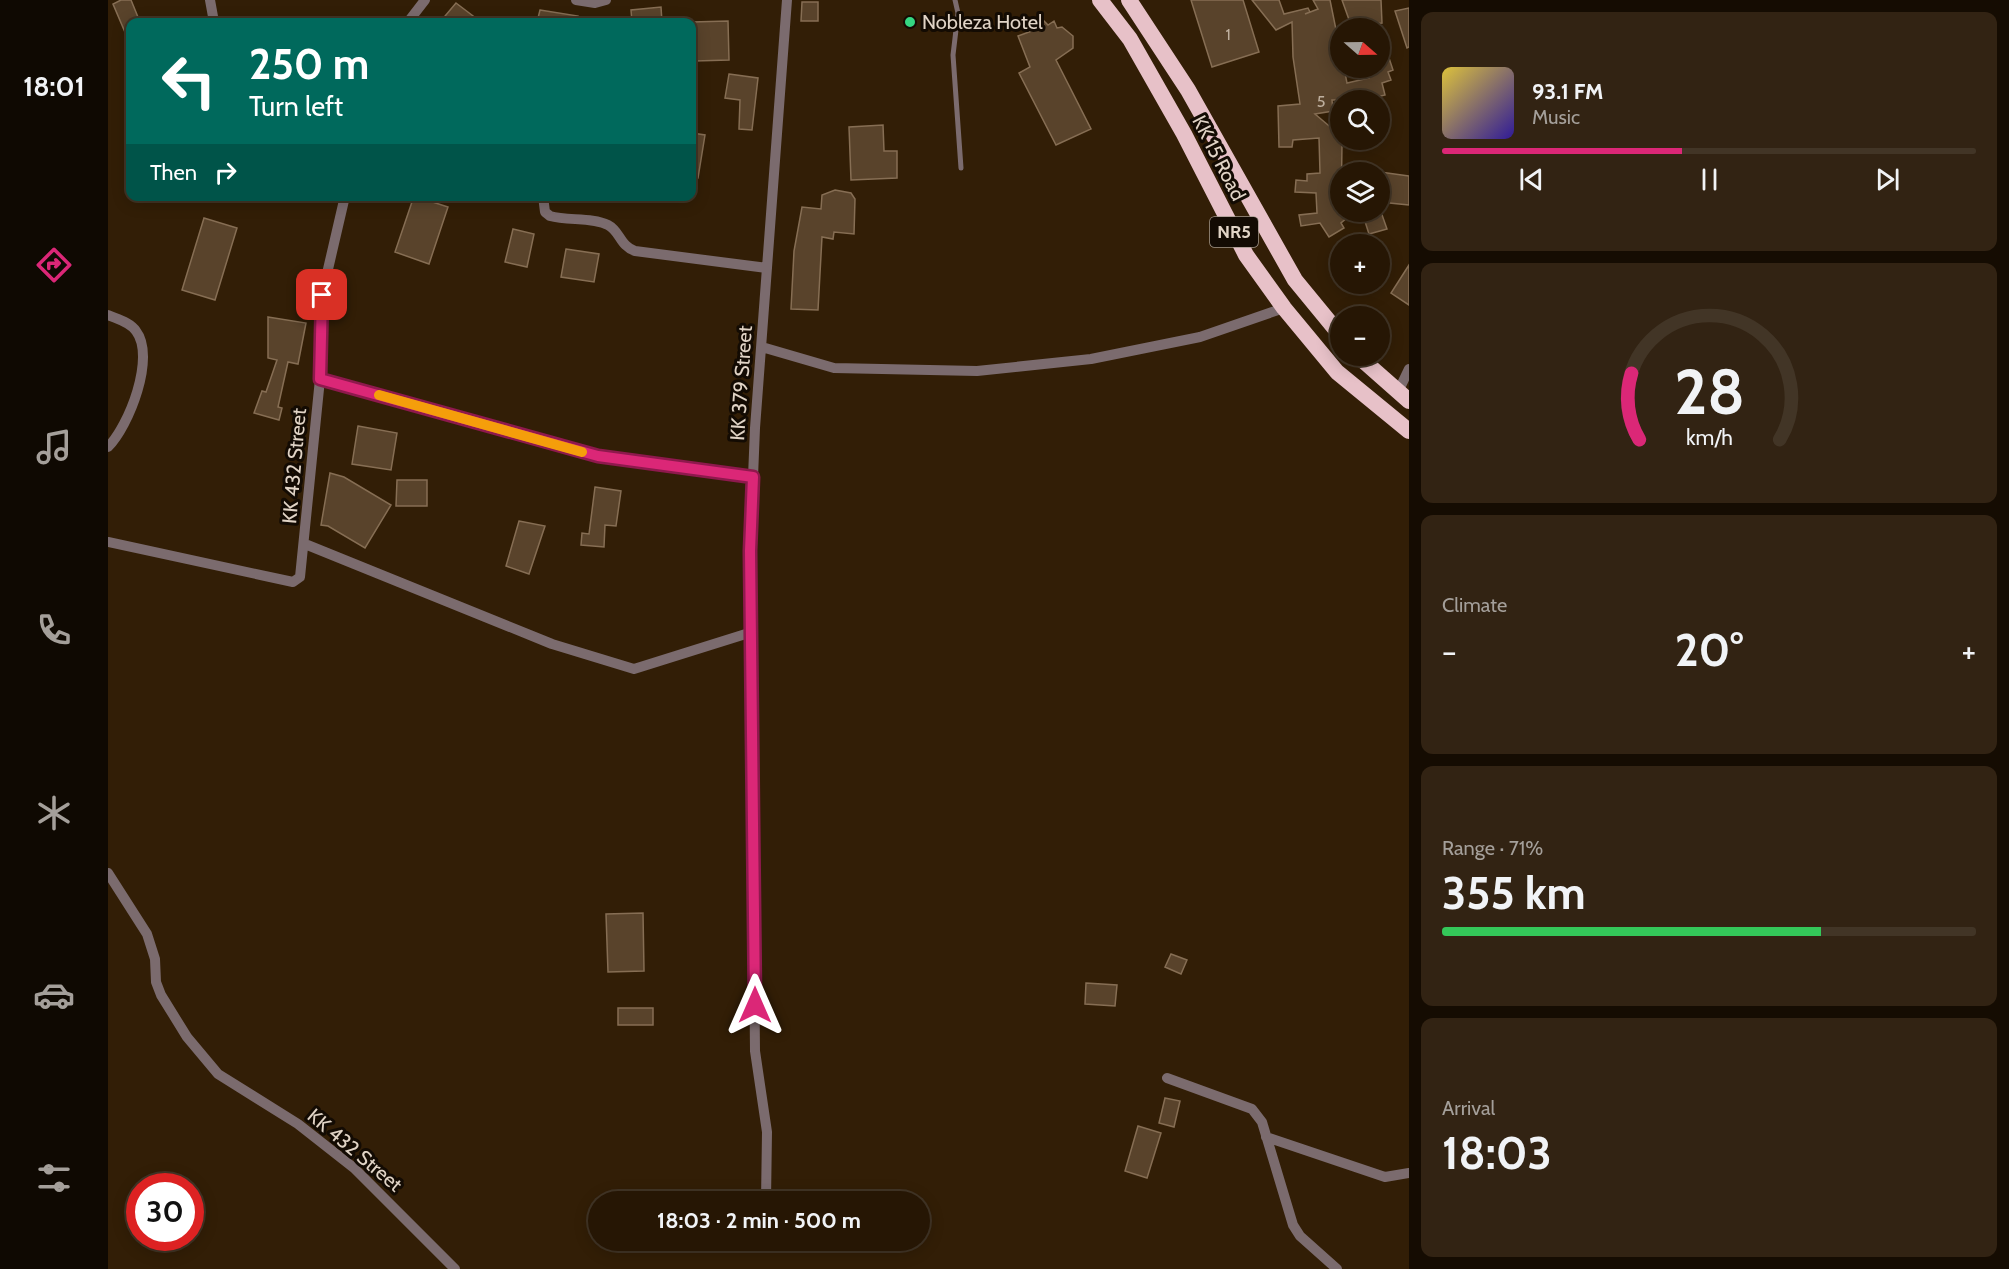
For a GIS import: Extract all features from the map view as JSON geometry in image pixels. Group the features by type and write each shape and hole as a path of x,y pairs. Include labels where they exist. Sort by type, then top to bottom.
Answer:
{"highway":[{"name":"KK 15 Road","path":"1100,0 1130,39 1184,134 1246,255 1284,308 1337,372 1409,431"},
{"name":"KK 15 Road","path":"1129,0 1188,90 1295,280 1330,323"},
{"path":"1369,366 1403,396"}],"street":[{"path":"210,0 213,18"},
{"path":"411,18 425,0"},
{"path":"576,0 595,3 606,0"},
{"name":"KK 379 Street","path":"766,1191 767,1132 755,1051 750,551 767,268 787,0"},
{"name":"KK 432 Street","path":"108,542 282,580 293,582 300,577 320,379 322,295 344,201"},
{"path":"543,201 544,212 550,216 605,224 613,229 625,247 635,251 767,268"},
{"path":"762,347 834,368 977,371 1091,359 1200,337 1284,308"},
{"path":"108,315 123,321 137,331 142,349 137,398 126,422 108,447"},
{"path":"1403,396 1409,369"},
{"path":"320,379 598,456 753,477"},
{"path":"305,544 552,644 634,669 752,632"},
{"name":"KK 432 Street","path":"108,873 147,934 155,959 156,982 161,995 187,1037 218,1074 298,1124 354,1168 455,1269"},
{"path":"1167,1078 1252,1109 1262,1122 1293,1225 1300,1236 1337,1269"},
{"path":"1266,1137 1385,1177 1409,1173"}],"lane":[{"path":"955,0 958,13 953,55 961,168"}],"building":[{"path":"121,0 131,0 138,18 126,18 126,35 113,4"},
{"path":"1191,0 1243,0 1259,52 1212,67"},
{"path":"1252,0 1279,0 1284,14 1308,8 1310,12 1305,14 1318,9 1313,0 1330,0 1334,18 1330,18 1330,78 1346,78 1347,83 1369,78 1390,77 1391,80 1382,83 1384,90 1330,90 1330,112 1315,114 1330,127 1330,150 1342,150 1342,162 1330,162 1330,222 1342,222 1344,228 1330,234 1329,237 1320,223 1301,226 1299,215 1317,213 1316,193 1295,192 1296,180 1307,181 1307,174 1320,173 1319,138 1293,140 1292,147 1279,147 1278,106 1300,104 1293,57 1292,22 1276,30"},
{"path":"1342,0 1381,0 1382,18 1348,18"},
{"path":"802,2 818,2 818,21 801,21"},
{"path":"456,3 476,18 443,18"},
{"path":"661,7 662,18 632,18 631,10"},
{"path":"1409,8 1409,47 1407,48 1395,11"},
{"path":"540,10 578,16 578,18 538,18"},
{"path":"1037,20 1043,20 1048,25 1054,21 1057,28 1062,27 1073,36 1073,48 1056,60 1091,129 1056,145 1019,73 1030,67 1018,36 1032,31"},
{"path":"728,21 729,60 696,61 696,22"},
{"path":"729,74 758,78 752,130 739,129 740,100 725,98"},
{"path":"883,125 884,151 897,151 897,178 851,180 849,127"},
{"path":"696,134 705,135 698,178 696,178"},
{"path":"1390,173 1409,176 1409,205 1390,203"},
{"path":"835,190 851,193 855,199 854,234 834,232 833,239 822,237 818,310 791,309 794,251 802,207 821,209 822,195"},
{"path":"412,201 429,201 448,207 429,264 395,252"},
{"path":"204,218 237,228 215,300 182,290"},
{"path":"1365,222 1385,222 1387,229 1369,234"},
{"path":"513,229 534,234 527,267 505,262"},
{"path":"566,249 599,254 594,282 561,277"},
{"path":"1409,265 1409,305 1391,293"},
{"path":"268,317 306,323 298,364 288,362 278,407 282,408 279,420 254,413 262,391 266,392 277,360 268,358"},
{"path":"358,426 397,433 391,470 352,464"},
{"path":"330,473 344,477 391,505 365,548 328,526 321,525"},
{"path":"397,480 427,480 427,506 396,506"},
{"path":"595,487 621,491 616,526 605,525 604,547 581,545 582,533 589,534"},
{"path":"519,521 545,526 529,574 506,566"},
{"path":"643,913 644,971 608,972 606,914"},
{"path":"1171,954 1187,960 1181,974 1165,967"},
{"path":"1086,983 1117,985 1115,1006 1085,1004"},
{"path":"618,1008 653,1008 653,1025 618,1025"},
{"path":"1165,1098 1180,1101 1174,1127 1159,1123"},
{"path":"1138,1126 1161,1133 1147,1178 1125,1171"}],"slow traffic":[{"path":"379,395 582,452"}],"place":[{"name":"Nobleza Hotel","path":"910,22"}],"route":[{"path":"322,295 319,339 320,379 598,456 650,465 753,477 750,551 753,655 755,1005"}]}
